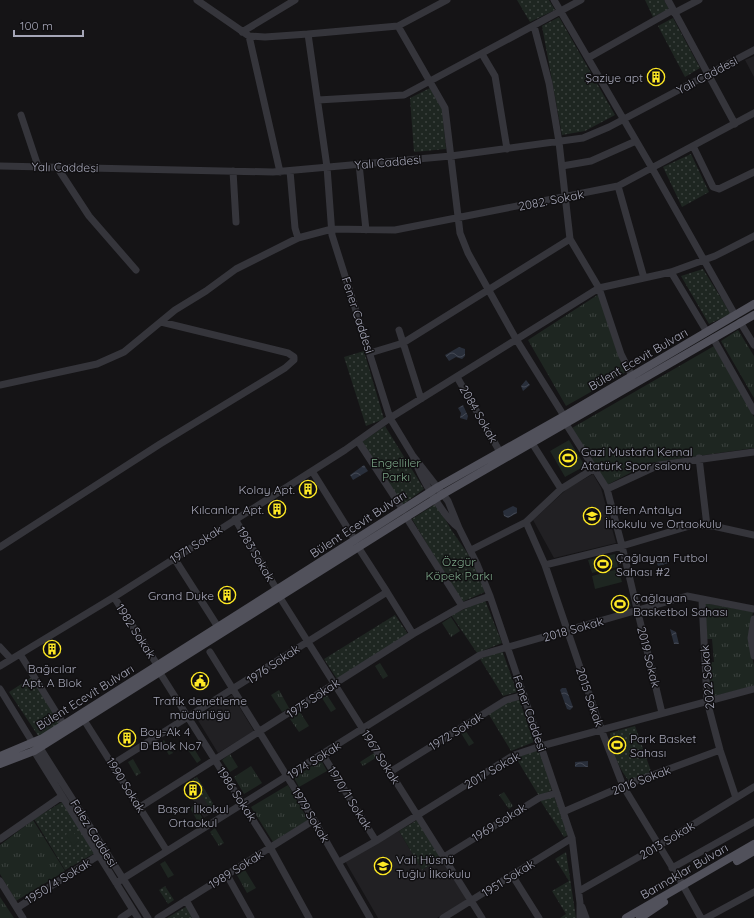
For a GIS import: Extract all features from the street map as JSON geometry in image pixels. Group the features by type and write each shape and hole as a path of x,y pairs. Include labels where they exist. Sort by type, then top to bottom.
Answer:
{"main road":[{"name":"Bülent Ecevit Bulvarı","path":"440,490 532,443 631,374 754,304"},
{"name":"Bülent Ecevit Bulvarı","path":"0,756 36,747 64,725 159,669 500,452 565,420 754,315"},
{"name":"Bülent Ecevit Bulvarı","path":"0,764 36,747 84,720 218,627 278,593"},
{"name":"Barınaklar Bulvarı","path":"640,918 684,887 754,844"},
{"name":"Barınaklar Bulvarı","path":"626,918 754,851"}],"street":[{"path":"197,0 249,36 265,38 398,26 447,0"},
{"path":"242,32 295,0"},
{"path":"554,0 624,118 735,315"},
{"path":"318,100 404,95 582,0"},
{"path":"668,0 673,12 735,124"},
{"path":"588,58 673,12 699,0"},
{"name":"2019 Sokak","path":"398,26 445,108 460,233 468,253 516,339 607,490 662,713"},
{"path":"534,26 549,83 559,142 570,239 600,288 621,354 631,374"},
{"name":"Fener Caddesi","path":"308,34 308,43 318,100 327,167 332,229 336,250 390,418 413,456 448,500 490,596 572,838 580,903"},
{"path":"249,36 280,172"},
{"name":"Yalı Caddesi","path":"0,166 280,172 451,156 559,142 583,138 609,127 754,50"},
{"path":"482,54 495,76 507,148"},
{"name":"2082. Sokak","path":"0,385 97,364 112,358 124,352 175,310 206,291 236,269 298,238 332,229 395,230 566,198 618,186 754,113"},
{"path":"21,116 38,166"},
{"path":"562,166 591,161 636,141"},
{"path":"693,146 713,187 719,189 754,172"},
{"path":"359,164 366,230"},
{"path":"57,167 89,216 136,270"},
{"path":"233,171 236,222"},
{"path":"290,171 295,228 298,238"},
{"path":"618,186 644,278"},
{"name":"1971 Sokak","path":"0,666 114,597 312,471 390,418 600,288 672,272 703,260 754,236"},
{"path":"370,353 403,343 570,239"},
{"path":"672,272 707,332"},
{"path":"0,547 160,444 285,368 294,360 294,357 288,353 161,322"},
{"path":"740,322 754,345"},
{"path":"399,330 421,399"},
{"path":"713,338 754,411"},
{"name":"2084 Sokak","path":"457,377 500,452"},
{"path":"358,441 462,606"},
{"path":"532,443 561,488"},
{"path":"607,490 659,464 754,452"},
{"name":"Fener Caddesi","path":"413,456 418,470 433,496 452,523 459,528"},
{"path":"699,458 707,526"},
{"path":"471,550 526,522 561,488 593,469"},
{"path":"312,471 413,634"},
{"name":"1983 Sokak","path":"235,519 278,593"},
{"name":"2015 Sokak","path":"526,522 545,564 566,631 623,786 701,918"},
{"path":"545,564 622,546 693,525 754,534"},
{"path":"174,558 218,627"},
{"name":"1976 Sokak","path":"113,764 234,689 307,641 388,592"},
{"name":"1967 Sokak","path":"278,593 482,918"},
{"name":"1975 Sokak","path":"140,808 413,634 462,606 490,596"},
{"name":"2018 Sokak","path":"508,648 687,596 754,609"},
{"name":"1982 Sokak","path":"114,597 159,669"},
{"name":"2022 Sokak","path":"702,600 707,701 720,750 736,798"},
{"path":"754,619 751,638 754,656"},
{"path":"0,647 11,659"},
{"name":"1974 Sokak","path":"116,883 288,777 480,655 508,648"},
{"name":"1979 Sokak","path":"210,652 314,820 370,918"},
{"path":"20,654 64,725"},
{"name":"1986 Sokak","path":"159,669 188,718 270,847 309,918"},
{"path":"0,689 36,747"},
{"name":"2017 Sokak","path":"339,862 376,841 514,755 601,729 754,689"},
{"name":"1972 Sokak","path":"390,772 506,700 524,695"},
{"name":"1990 Sokak","path":"84,720 167,851"},
{"name":"Falez Caddesi","path":"36,747 62,796 138,918"},
{"name":"Falez Caddesi","path":"36,747 148,918"},
{"name":"2016 Sokak","path":"564,812 623,786 720,750"},
{"name":"1970/1 Sokak","path":"323,755 376,841"},
{"name":"2013 Sokak","path":"578,891 658,846 754,787"},
{"name":"1969 Sokak","path":"444,856 539,798 557,793"},
{"path":"0,839 62,796"},
{"name":"1989 Sokak","path":"158,918 314,820"},
{"path":"672,868 754,822"},
{"name":"1951 Sokak","path":"443,918 572,838"},
{"name":"1950/4 Sokak","path":"17,908 99,855"},
{"path":"227,875 251,918"},
{"path":"512,875 539,918"},
{"path":"0,881 23,918"},
{"path":"706,918 754,892"},
{"path":"186,900 196,918"},
{"path":"580,903 580,918"},
{"path":"580,903 586,918"},
{"path":"121,918 133,910"}],"shaded area":[{"path":"754,56 754,77 745,60"},
{"path":"593,474 601,488 616,543 554,558 533,520 568,488"},
{"path":"232,695 254,731 218,753 196,717"},
{"path":"197,777 217,810 204,818 184,785"},
{"path":"399,831 422,870 443,858 468,899 437,918 378,918 345,861"}],"green space":[{"path":"517,0 549,0 555,10 530,22"},
{"path":"645,0 664,0 669,9 653,17"},
{"path":"559,17 615,115 585,131 562,135 542,26"},
{"path":"673,18 700,68 685,77 658,26"},
{"path":"430,88 442,108 446,149 414,152 410,98"},
{"path":"691,154 709,192 682,207 663,167"},
{"path":"703,269 731,314 709,324 681,276"},
{"path":"599,294 626,372 566,406 528,340"},
{"path":"738,330 754,356 754,398 721,341"},
{"path":"714,346 754,417 754,448 649,463 607,485 572,428"},
{"path":"364,351 384,419 366,426 344,357"},
{"name":"Engelliler Parkı","path":"385,426 424,489 402,505 362,442"},
{"name":"Gazi Mustafa Kemal Atatürk Spor salonu","path":"569,440 585,466 565,477 550,451"},
{"name":"Özgür Köpek Parkı","path":"434,505 437,505 452,531 473,561 485,592 462,602 412,519"},
{"name":"Çağlayan Futbol Sahası #2","path":"615,554 618,567 592,573 588,560"},
{"path":"618,569 622,582 595,589 592,576"},
{"name":"Çağlayan Basketbol Sahası","path":"628,597 631,606 612,611 610,601"},
{"path":"485,600 502,643 477,653 451,615"},
{"path":"705,603 753,612 748,640 754,665 754,686 710,697 708,662 714,662 712,639 707,639"},
{"path":"395,615 408,634 337,679 324,659"},
{"path":"451,617 460,631 451,637 442,623"},
{"path":"502,650 517,692 503,696 480,659"},
{"path":"380,663 388,676 383,679 375,666"},
{"path":"32,677 60,724 39,737 9,692"},
{"path":"279,690 289,708 282,712 271,695"},
{"path":"327,695 336,709 331,712 322,698"},
{"path":"519,699 534,742 511,751 488,713 508,702"},
{"path":"300,712 309,726 299,732 290,719"},
{"path":"635,726 652,774 630,782 616,759 610,733"},
{"path":"465,730 474,743 469,746 461,733"},
{"name":"Park Basket Sahası","path":"618,736 623,752 615,754 611,738"},
{"path":"164,740 173,753 169,755 161,742"},
{"path":"193,747 201,760 197,763 188,750"},
{"path":"539,749 552,790 539,796 516,758"},
{"path":"374,753 377,757 363,766 360,762"},
{"path":"230,754 238,767 230,772 222,760"},
{"path":"133,759 141,773 136,776 128,762"},
{"path":"321,760 327,771 299,787 294,778"},
{"path":"251,766 262,783 244,794 234,777"},
{"path":"197,777 217,810 213,813 192,780"},
{"path":"288,785 308,820 273,842 251,807"},
{"path":"504,792 513,806 509,809 499,795"},
{"path":"554,796 568,835 564,837 540,800"},
{"path":"62,802 95,853 65,870 34,819"},
{"path":"195,805 203,819 198,822 190,808"},
{"path":"419,819 443,858 422,870 399,831"},
{"path":"33,820 65,871 16,901 0,874 0,845"},
{"path":"215,828 224,843 219,846 210,832"},
{"path":"72,830 79,841 73,846 66,834"},
{"path":"437,851 440,857 422,868 418,861"},
{"path":"566,852 576,918 560,918 566,914 552,891 569,881 555,859"},
{"path":"165,861 174,875 168,878 160,864"},
{"path":"245,870 256,888 247,893 237,875"},
{"path":"165,886 174,900 168,904 159,890"},
{"path":"0,897 14,918 0,918"},
{"path":"189,905 196,918 167,918"}],"water":[{"path":"459,347 465,349 465,356 462,359 456,357 449,361 445,355"},
{"path":"526,380 530,385 523,391 521,386"},
{"path":"463,405 468,416 467,420 460,418 461,413 458,408"},
{"path":"364,465 368,471 353,480 350,475"},
{"path":"513,506 517,508 517,513 508,518 504,516 503,511"},
{"path":"667,557 669,563 658,566 656,560"},
{"path":"670,629 676,632 679,644 674,644"},
{"path":"562,688 566,688 573,707 570,710 567,709 560,690"},
{"path":"588,761 588,767 575,767 575,762"}],"place":[{"name":"Şaziye apt","path":"656,77"},
{"name":"Gazi Mustafa Kemal Atatürk Spor salonu","path":"568,458"},
{"name":"Kolay Apt.","path":"308,489"},
{"name":"Kılcanlar Apt.","path":"277,509"},
{"name":"Bilfen Antalya İlkokulu ve Ortaokulu","path":"592,516"},
{"name":"Çağlayan Futbol Sahası #2","path":"603,564"},
{"name":"Grand Duke","path":"227,595"},
{"name":"Çağlayan Basketbol Sahası","path":"620,604"},
{"name":"Bağıcılar Apt. A Blok","path":"52,649"},
{"name":"Trafik denetleme müdürlüğü","path":"200,681"},
{"name":"Boy-Ak 4 D Blok No7","path":"127,738"},
{"name":"Park Basket Sahası","path":"617,745"},
{"name":"Başar İlkokul Ortaokul","path":"193,790"},
{"name":"Vali Hüsnü Tuğlu İlkokulu","path":"383,866"}]}
